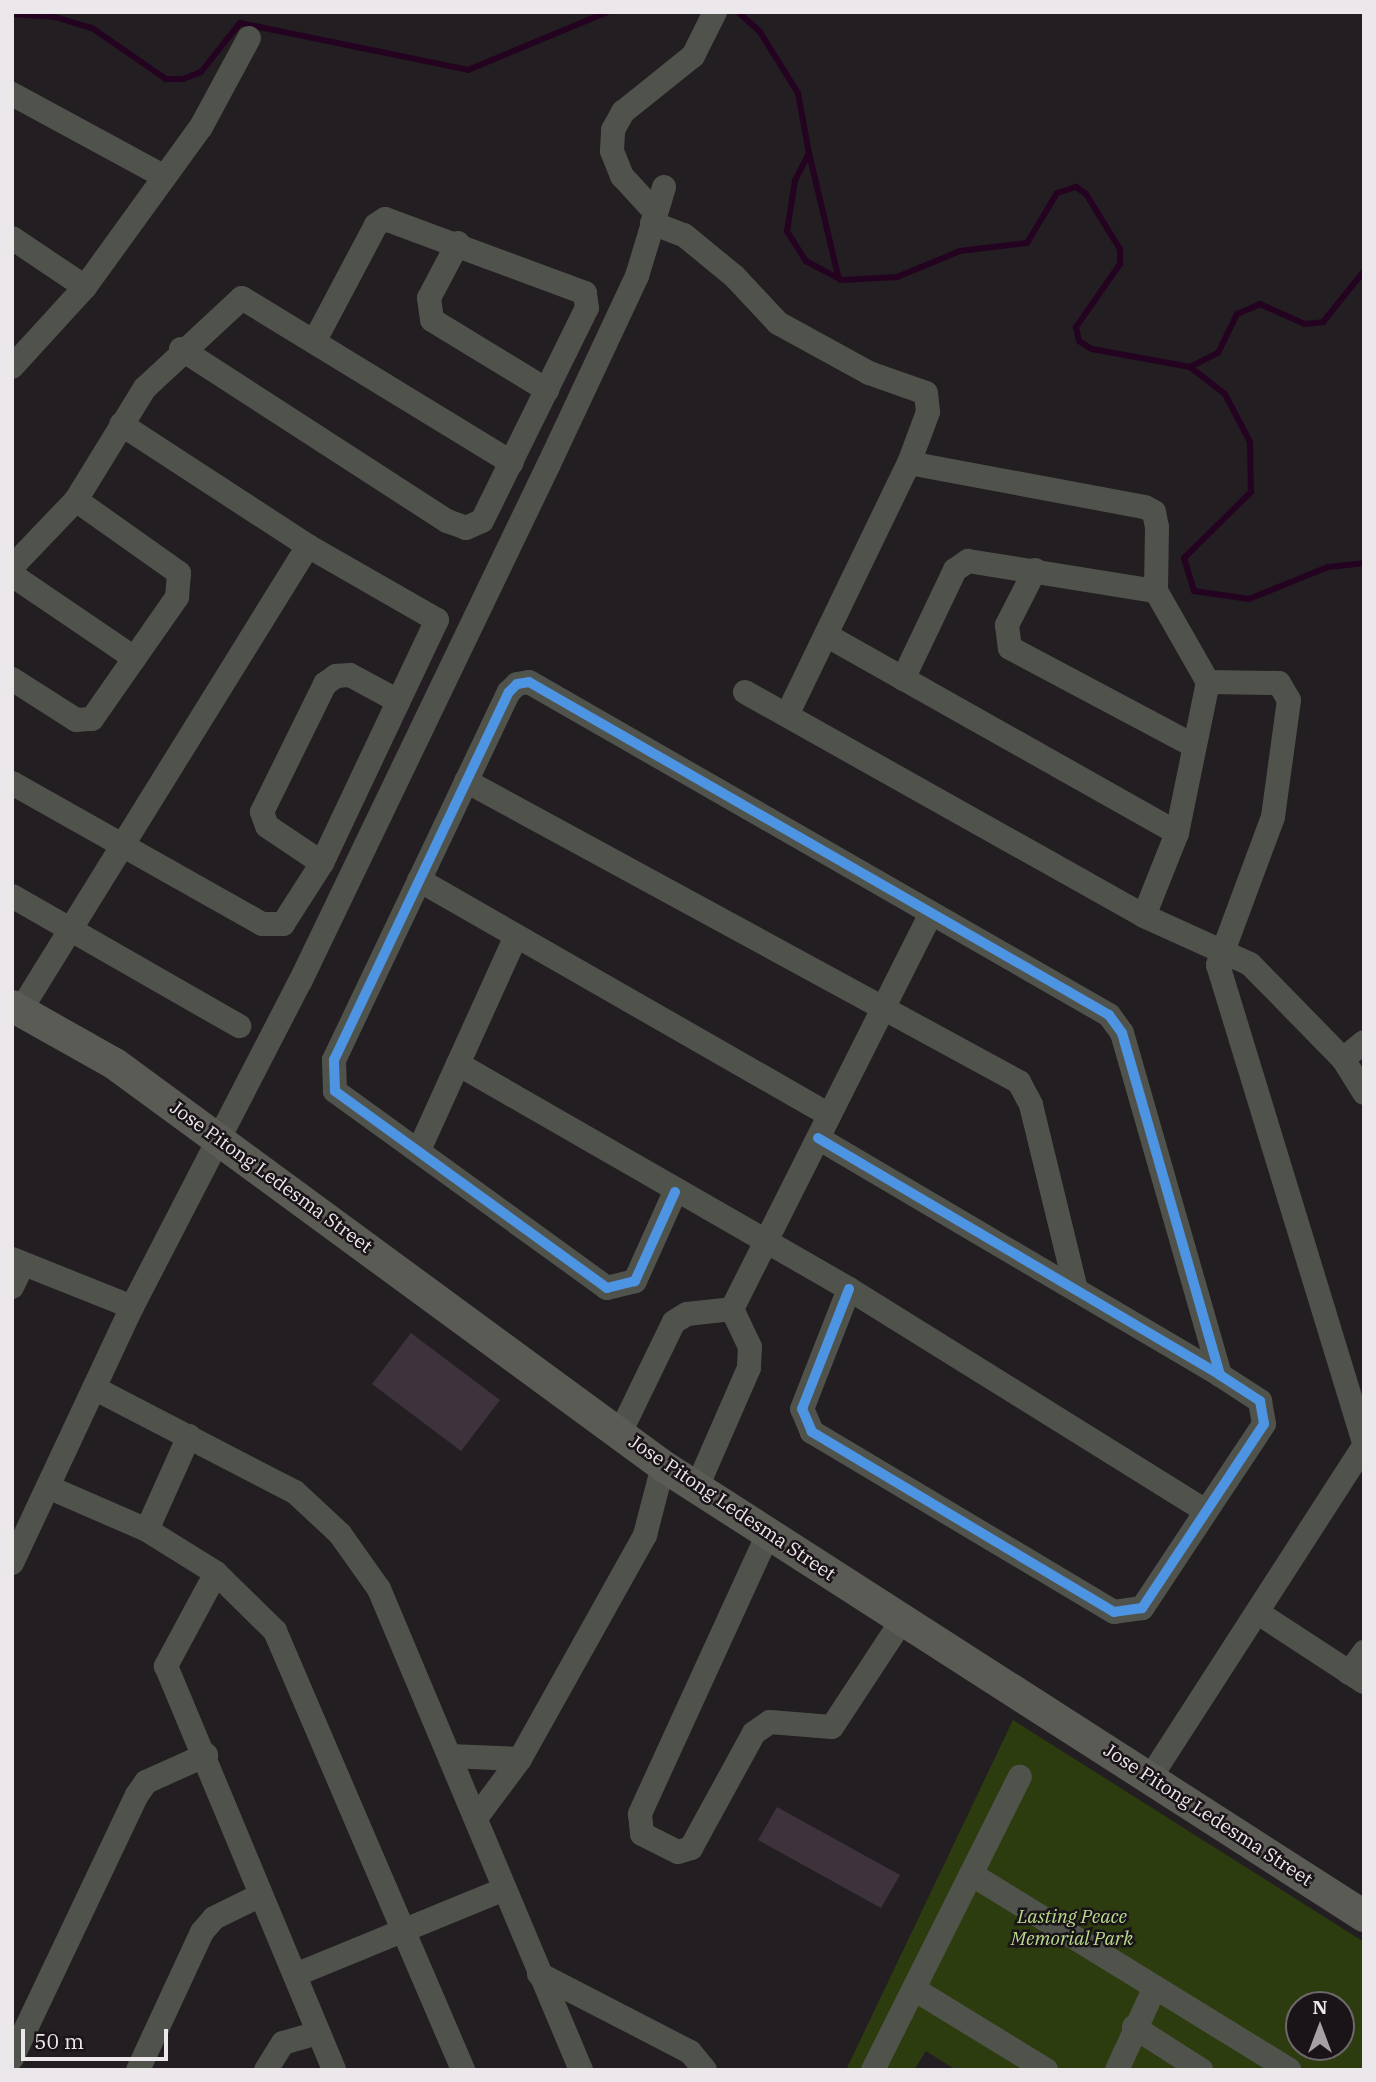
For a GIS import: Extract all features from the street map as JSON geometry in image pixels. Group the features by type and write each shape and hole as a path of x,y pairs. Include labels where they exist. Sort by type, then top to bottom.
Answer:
{"main road":[{"name":"Jose Pitong Ledesma Street","path":"16,1008 115,1064 663,1466 1364,1916"}],"street":[{"path":"715,13 693,56 624,112 613,130 612,151 622,176 653,218 684,235 734,276 778,323 869,373 926,393 928,412 909,463 788,713"},
{"path":"12,367 85,286 201,127 249,38"},
{"path":"12,94 163,176"},
{"path":"12,1563 132,1307 465,636 637,276 664,187"},
{"path":"181,349 447,522 466,528 482,522 512,463 587,308 585,293 395,220 376,225 314,342"},
{"path":"12,238 85,286"},
{"path":"458,243 429,298 432,320 547,390"},
{"path":"12,567 76,500 121,424 181,349 242,298 512,463"},
{"path":"121,424 308,546 465,636"},
{"path":"909,463 1145,507 1154,512 1157,527 1156,591 1208,681 1177,833 1143,916"},
{"path":"12,679 76,720 92,719 177,597 178,573 76,500"},
{"path":"16,1008 74,930 308,546"},
{"path":"903,679 955,570 981,559 1156,591"},
{"path":"1035,570 1007,625 1010,648 1194,746"},
{"path":"12,575 134,658"},
{"path":"12,783 124,848 273,925 283,924 322,863 437,620"},
{"path":"827,635 1177,833"},
{"path":"322,863 267,826 262,812 326,684 336,676 350,675 398,701"},
{"path":"675,1192 635,1281 607,1288 335,1091 331,1075 419,880 509,692 529,681 1109,1015 1122,1033 1220,1375"},
{"path":"1150,1778 1259,1614 1364,1444 1219,976 1220,949 1273,817 1289,700 1279,683 1208,681"},
{"path":"745,692 788,713 1143,916 1250,964 1343,1059 1364,1093"},
{"path":"466,781 884,1005 1019,1082 1031,1105 1076,1289"},
{"path":"419,880 829,1115"},
{"path":"12,896 239,1026"},
{"path":"732,1308 930,914"},
{"path":"419,1150 516,936"},
{"path":"1343,1059 1364,1041"},
{"path":"458,1064 764,1245 849,1289 1203,1509"},
{"path":"818,1138 1220,1375 1259,1401 1264,1424 1203,1509 1142,1608 1114,1612 812,1432 802,1409 849,1289"},
{"path":"12,1287 17,1262 132,1307"},
{"path":"620,1433 674,1322 687,1314 732,1308"},
{"path":"697,1488 749,1367 750,1347 732,1308"},
{"path":"94,1388 295,1492 340,1534 379,1589 476,1818 502,1890 581,2070"},
{"path":"147,1530 189,1436"},
{"path":"476,1818 520,1759 645,1535 663,1466"},
{"path":"48,1488 147,1530 216,1573 275,1632 402,1936 463,2070"},
{"path":"768,1534 640,1814 642,1834 678,1852 691,1848 754,1733 770,1722 832,1727 903,1619"},
{"path":"216,1573 166,1666 206,1755 334,2070"},
{"path":"1259,1614 1356,1677 1364,1653"},
{"path":"12,2058 137,1795 146,1782 206,1755"},
{"path":"450,1756 520,1759"},
{"path":"873,2070 1020,1777"},
{"path":"971,1874 1290,2070"},
{"path":"295,1975 402,1936 502,1890"},
{"path":"138,2070 202,1932 214,1918 261,1895"},
{"path":"539,1974 690,2052 705,2070"},
{"path":"1117,2070 1134,2027 1155,1987"},
{"path":"914,1989 1046,2070"},
{"path":"1134,2027 1201,2070"},
{"path":"265,2070 283,2043 319,2033"}],"green space":[{"name":"Lasting Peace Memorial Park","path":"1013,1720 1364,1942 1364,2070 956,2070 926,2051 914,2070 846,2070"}],"building":[{"path":"411,1333 500,1400 461,1451 372,1384"},
{"path":"777,1807 900,1875 881,1908 758,1840"}],"waterway":[{"path":"12,14 55,17 92,28 166,79 183,79 201,72 240,23 468,70 607,12"},
{"path":"738,12 760,32 798,93 809,153 795,181 787,231 806,261 841,280 897,277 960,251 1027,243 1057,193 1076,187 1086,194 1120,249 1120,264 1076,327 1079,341 1092,349 1190,367 1218,353 1237,314 1260,304 1305,324 1323,322 1364,271"},
{"path":"809,153 838,276"},
{"path":"1190,367 1225,394 1250,442 1251,492 1184,558 1194,591 1249,599 1328,567 1364,563"}],"cycle path":[{"path":"675,1192 635,1281 607,1288 335,1091 334,1060 509,692 517,684 529,682 1109,1015 1122,1033 1220,1375"},
{"path":"818,1138 1220,1375 1260,1401 1264,1424 1142,1608 1114,1612 812,1432 802,1409 849,1289"}]}
